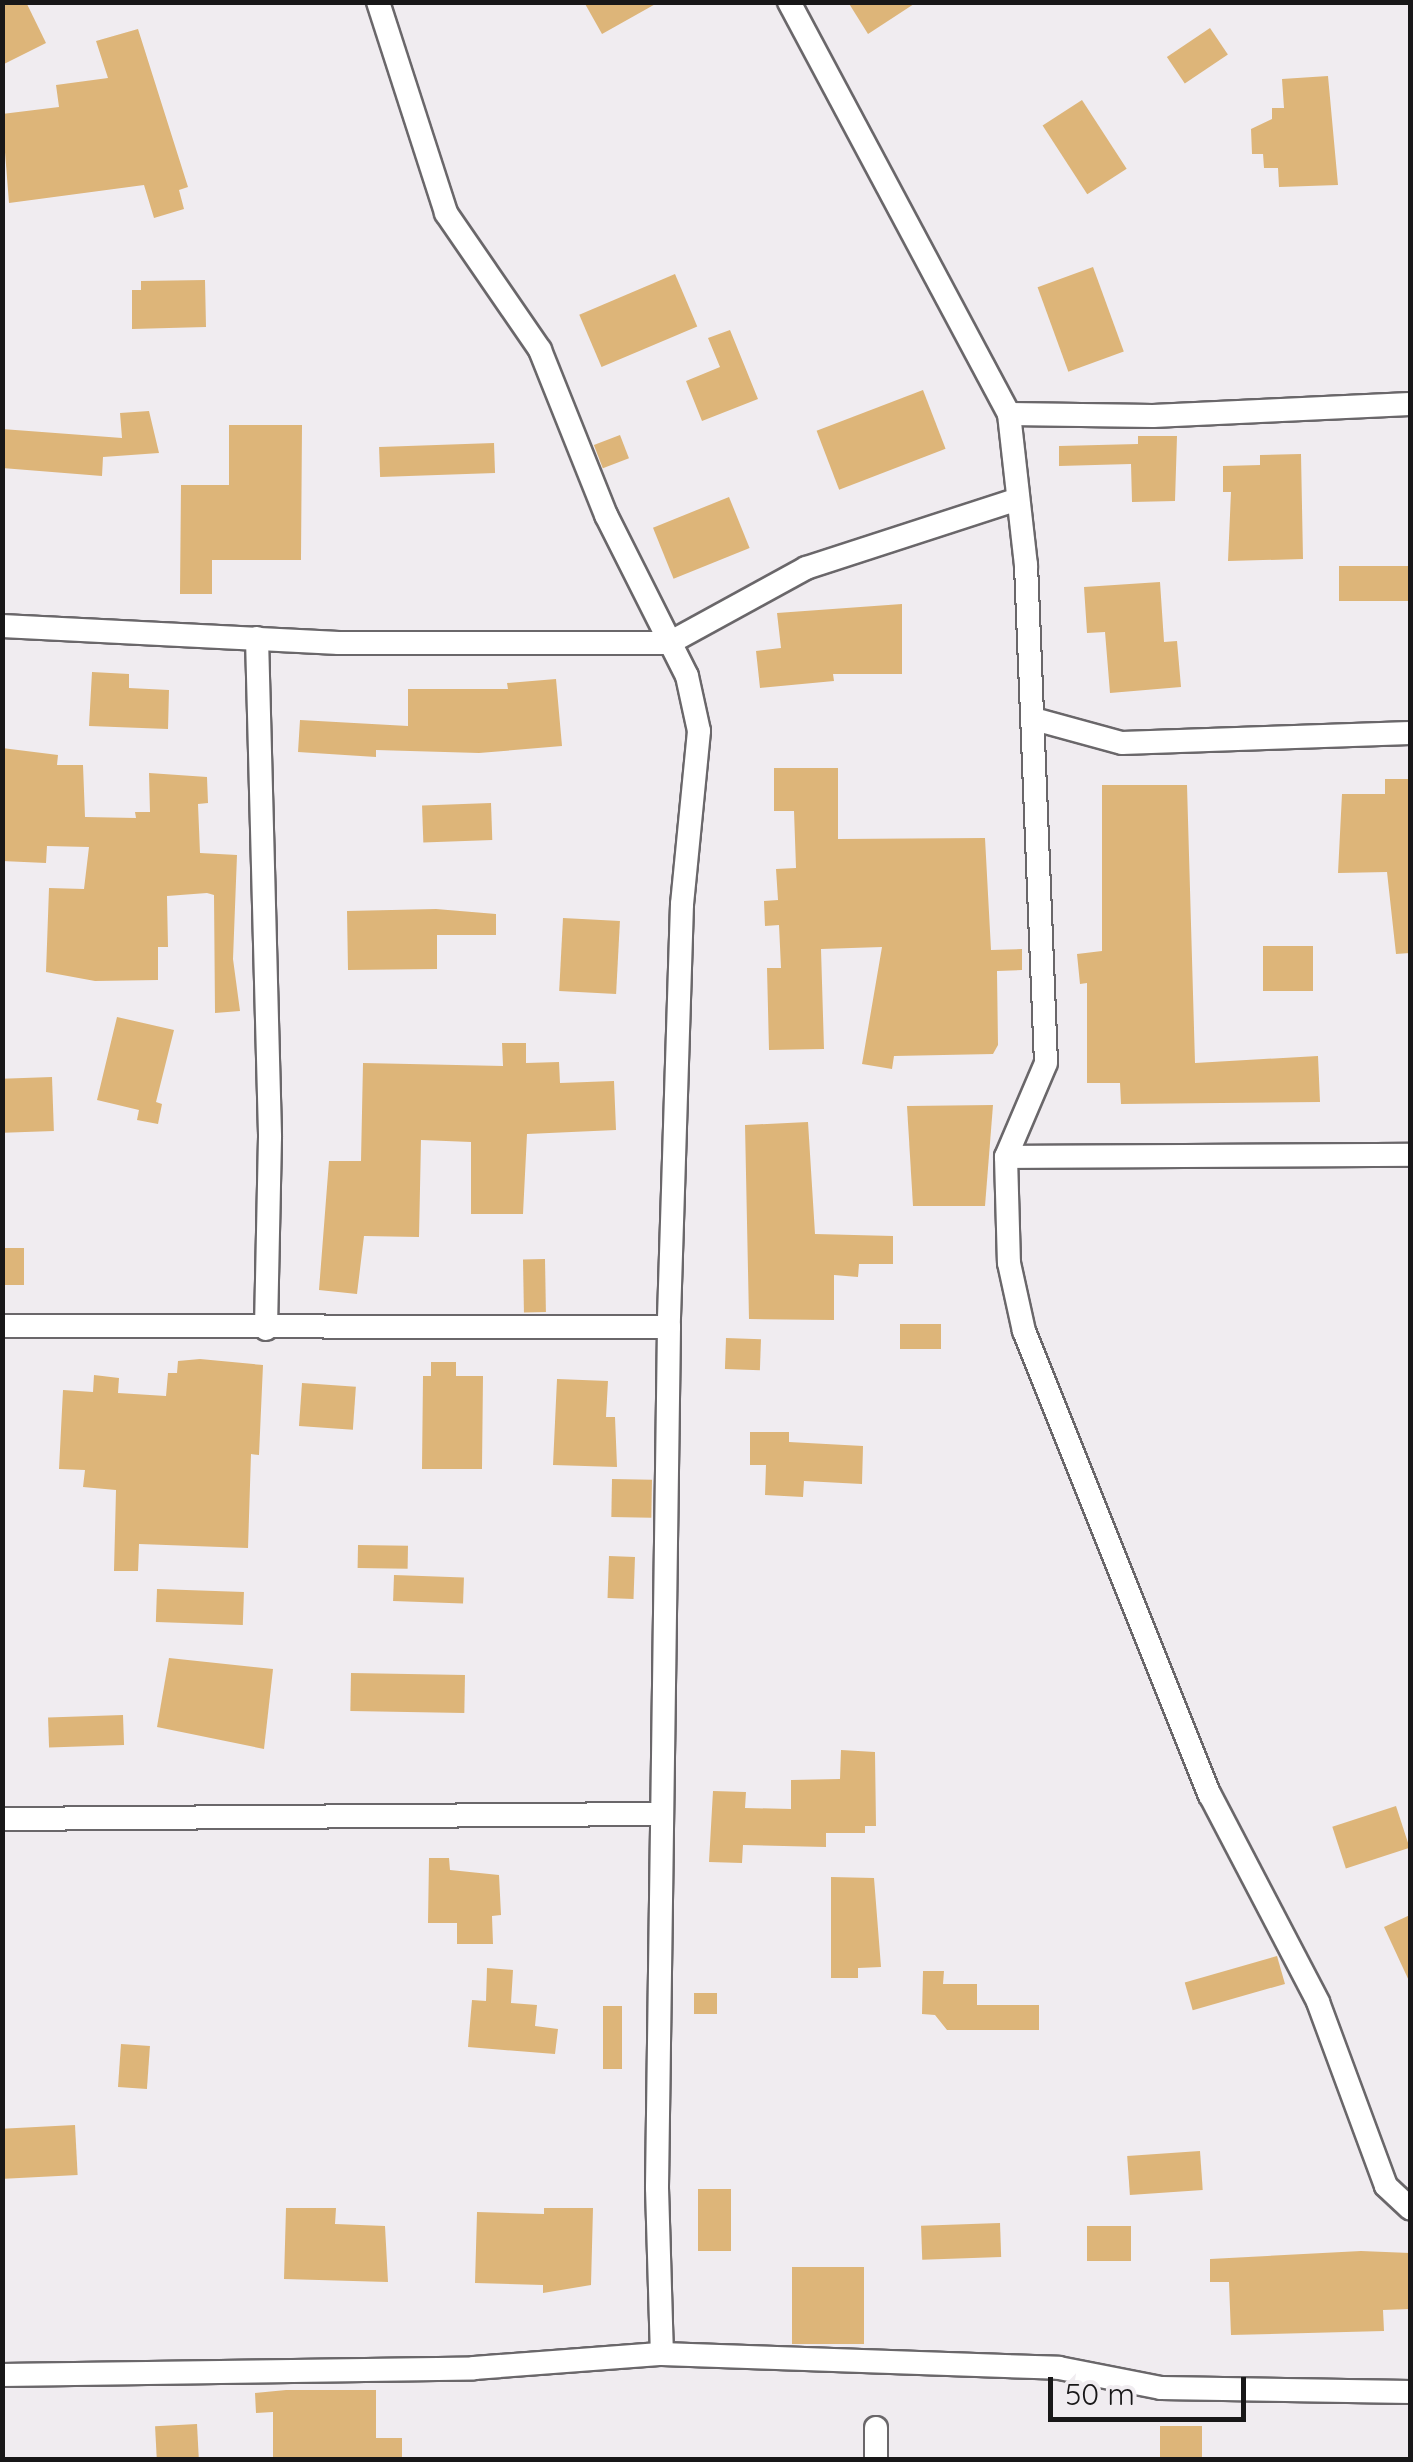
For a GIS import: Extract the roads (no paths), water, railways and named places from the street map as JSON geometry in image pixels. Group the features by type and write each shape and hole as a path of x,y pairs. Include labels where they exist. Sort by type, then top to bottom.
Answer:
{"street":[{"path":"378,2 446,213 540,350 606,515 687,676 699,731 682,904 669,1327 660,1814 662,2354"},
{"path":"790,2 1009,414 1034,719 1046,1062 1006,1157 1010,1263 1024,1331 1074,1466 1234,1846 1318,2002 1386,2186 1410,2208"},
{"path":"1009,414 1153,416 1410,404"},
{"path":"2,626 257,638 669,643 806,568 1015,500"},
{"path":"257,638 270,1137 266,1329"},
{"path":"1034,719 1122,743 1410,733"},
{"path":"1006,1157 1410,1155"},
{"path":"2,1326 669,1327"},
{"path":"2,1819 660,1814"},
{"path":"2,2375 474,2368 662,2354 1058,2368 1160,2388 1410,2392"},
{"path":"876,2428 876,2460"}]}
